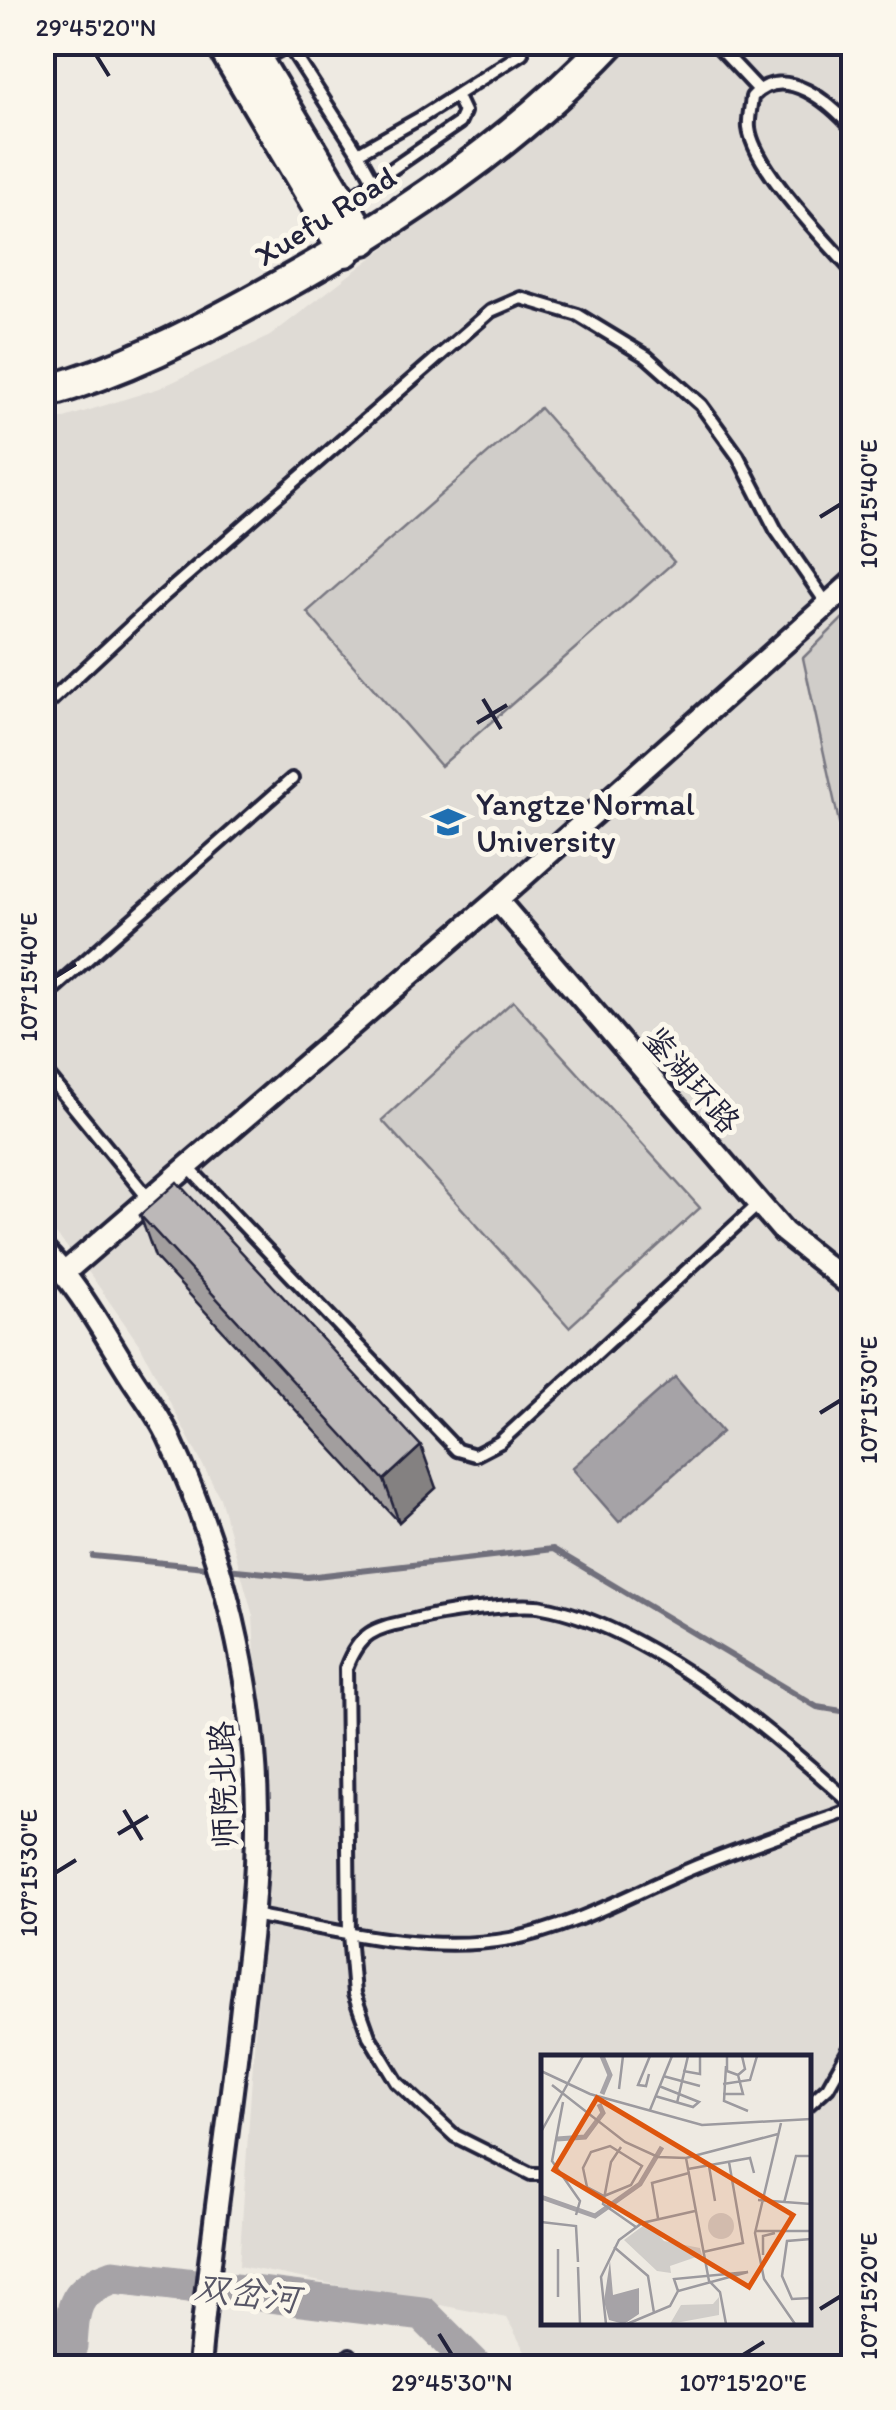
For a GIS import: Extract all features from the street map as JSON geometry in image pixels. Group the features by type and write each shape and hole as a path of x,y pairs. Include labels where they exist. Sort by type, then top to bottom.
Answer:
{"street":[{"path":"222,42 354,245"},
{"name":"Xuefu Road","path":"45,387 100,377 206,327 354,245 494,147 563,92 600,46"},
{"path":"251,52 342,203 354,245"},
{"path":"66,1272 497,900 854,580"},
{"name":"鉴湖环路","path":"497,900 784,1232 854,1288"},
{"name":"师院北路","path":"42,1249 66,1272 168,1435 206,1532 250,1700 257,1811 253,1915 223,2172 210,2247 199,2368"}],"lane":[{"path":"714,42 759,90"},
{"path":"251,52 284,47 293,52 374,182"},
{"path":"358,153 522,53"},
{"path":"854,130 818,95 790,86 770,85 752,97 749,127 755,149 770,173 854,273"},
{"path":"342,203 459,123 464,112 456,95"},
{"path":"42,708 162,597 491,311 520,298 578,315 646,357 702,405 738,456 776,530 828,604"},
{"path":"42,999 292,780"},
{"path":"42,1068 150,1200"},
{"path":"188,1167 457,1450 476,1454 500,1442 759,1204"},
{"path":"253,1915 350,1934 384,1940 511,1939 566,1922 709,1861 854,1808 810,1767 719,1694 611,1628 540,1606 443,1613 373,1630 354,1645 346,1668 350,1934 354,1994 369,2036 397,2082 456,2136 531,2174 541,2174"},
{"path":"811,2102 828,2087 854,2041"}],"shaded area":[{"name":"Yangtze Normal University","path":"632,43 853,43 853,2367 533,2367 507,2318 239,2266 266,1874 253,1616 220,1498 141,1347 90,1274 43,1219 42,425 160,388 270,336 570,105"},
{"path":"540,408 674,562 441,766 307,612"},
{"path":"853,608 853,886 803,658"},
{"path":"513,1001 700,1208 569,1327 382,1120"},
{"path":"675,1377 722,1432 619,1522 572,1468"}],"building":[{"path":"177,1182 421,1446 384,1480 140,1215"}],"waterway":[{"path":"93,1556 307,1577 553,1549 817,1707 854,1713"},
{"name":"双岔河","path":"46,2358 70,2346 74,2310 83,2294 114,2276 423,2314 477,2368"}],"place":[{"name":"Yangtze Normal University","path":"448,822"}]}
